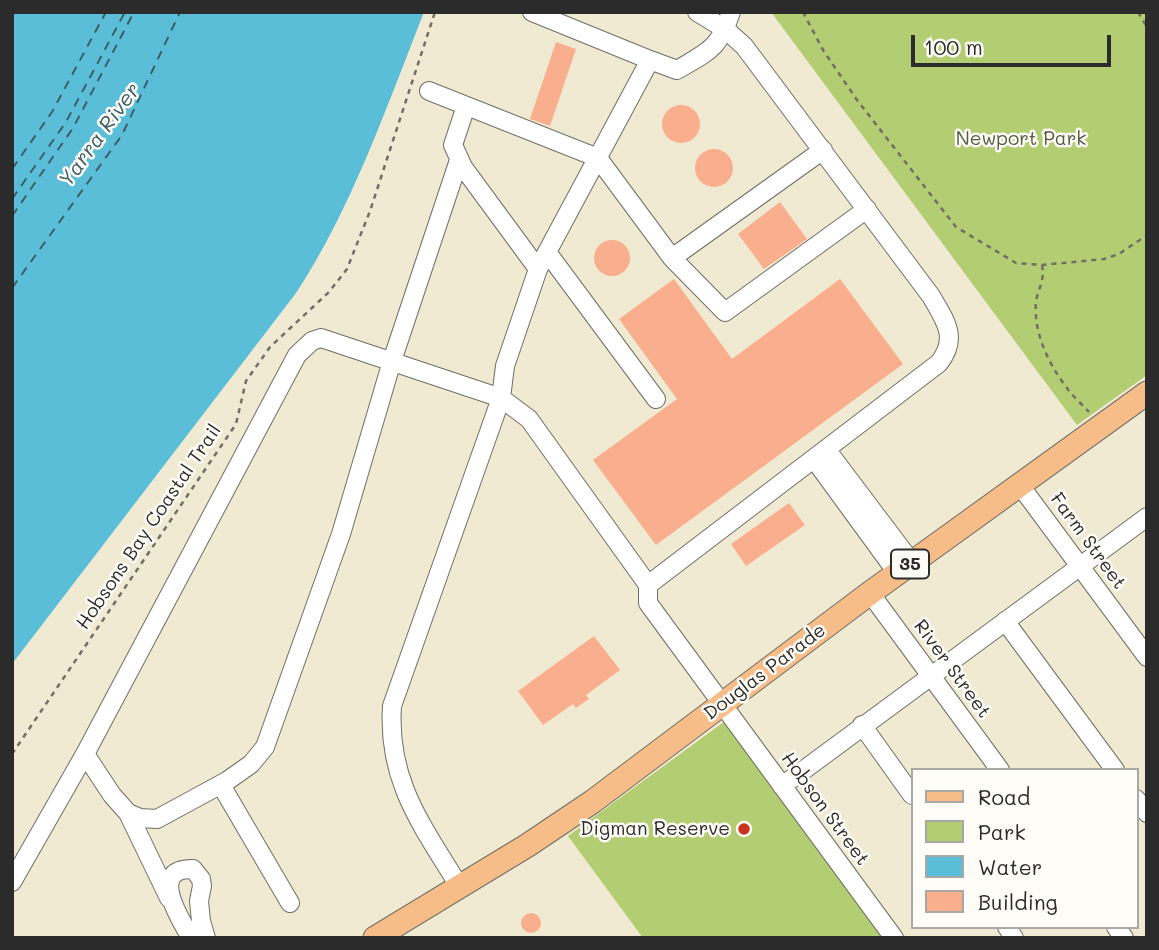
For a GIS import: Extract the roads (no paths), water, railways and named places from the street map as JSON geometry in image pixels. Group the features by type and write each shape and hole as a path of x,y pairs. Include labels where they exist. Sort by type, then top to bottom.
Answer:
{"main road":[{"name":"Douglas Parade","path":"375,938 592,802 870,593 1147,393"}],"street":[{"path":"532,12 677,70 709,51 724,34 728,21"},
{"path":"648,585 939,363 947,354 950,340 947,323 931,296 728,21 697,12"},
{"path":"459,886 409,804 396,769 390,732 392,706 501,398 505,366 538,269 650,60"},
{"path":"429,91 598,158 672,258 725,312 867,209"},
{"path":"466,106 453,145 458,160 538,269"},
{"path":"672,258 822,150"},
{"path":"128,813 140,818 157,819 221,785 260,754 341,534 392,361 458,160"},
{"path":"547,252 656,399"},
{"name":"Hobson Street","path":"85,754 297,355 312,341 321,338 501,398 529,419 648,585 648,603 894,938"},
{"path":"820,454 905,568"},
{"name":"Farm Street","path":"1019,484 1147,657"},
{"path":"782,786 1147,517"},
{"name":"River Street","path":"870,593 999,768"},
{"path":"1005,621 1114,768"},
{"path":"862,725 911,794"},
{"path":"12,882 85,754 112,795 128,813 191,938"},
{"path":"221,785 290,903"},
{"path":"175,909 169,884 174,874 183,869 193,869 201,879 200,911 206,938"}],"water":[{"name":"Yarra River","path":"12,12 424,12 351,192 316,261 296,293 12,664"}],"place":[{"name":"Digman Reserve","path":"744,829"}],"park label":[{"name":"Newport Park","path":"1021,139"}]}
